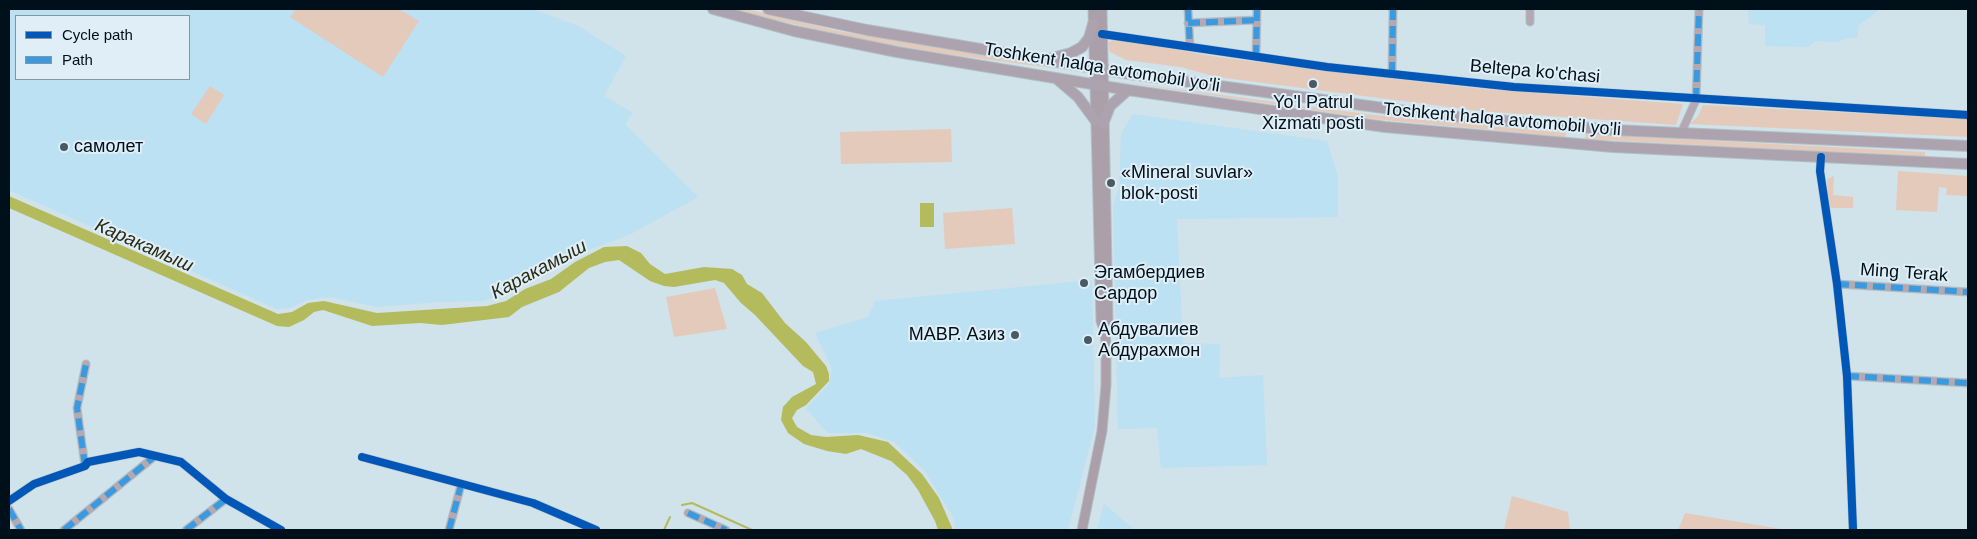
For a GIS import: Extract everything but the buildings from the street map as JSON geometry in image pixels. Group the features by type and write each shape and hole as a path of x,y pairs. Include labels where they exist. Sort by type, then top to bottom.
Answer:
{"highway":[{"name":"Toshkent halqa avtomobil yo'li","path":"713,9 824,38 1128,90 1385,127 1579,144 1968,164"},
{"name":"Toshkent halqa avtomobil yo'li","path":"768,9 875,31 1098,68 1375,108 1580,127 1968,146"},
{"path":"1044,59 1068,54 1080,49 1087,43 1093,24"},
{"path":"1054,77 1078,97 1099,122 1110,106 1128,90"},
{"path":"1579,144 1574,136 1580,127"},
{"path":"1935,163 1936,145"}],"main road":[{"path":"1082,530 1102,431 1106,386 1105,332 1101,321 1098,68 1093,9"},
{"path":"1098,68 1102,34 1102,9"}],"street":[{"path":"1188,9 1190,47"},
{"path":"1256,57 1257,9"},
{"path":"1392,74 1393,9"},
{"path":"1530,9 1530,22"},
{"path":"1681,133 1696,100 1699,9"},
{"path":"1188,23 1257,20"},
{"name":"Beltepa ko'chasi","path":"1102,34 1256,57 1514,87 1696,100 1968,115"},
{"path":"1821,157 1820,171 1837,284 1847,376 1853,530"},
{"name":"Ming Terak","path":"1837,284 1968,292"},
{"path":"85,466 77,408 86,364"},
{"path":"1847,376 1968,383"},
{"path":"9,501 34,484 85,466 88,462 139,452 181,462 226,499 281,530"},
{"path":"64,530 155,456"},
{"path":"362,458 533,503 596,530"},
{"path":"448,530 461,485"},
{"path":"186,530 226,499"},
{"path":"9,509 21,530"},
{"path":"688,513 726,530"}],"shaded area":[{"path":"9,9 533,9 578,26 626,56 604,96 633,113 625,124 698,197 629,235 569,257 536,278 484,301 377,307 330,297 307,300 290,308 277,309 9,190"},
{"path":"296,9 399,9 419,21 383,77 290,17"},
{"path":"727,9 746,9 839,31 1068,70 945,54 864,40"},
{"path":"1748,9 1880,9 1858,26 1858,38 1846,38 1839,42 1815,41 1808,47 1765,46 1765,25 1749,24"},
{"path":"1114,39 1218,57 1376,77 1483,89 1683,104 1676,125 1480,111 1217,77 1180,67 1126,60 1110,52 1108,43"},
{"path":"1108,80 1374,115 1566,133 1565,137 1374,119"},
{"path":"210,86 224,95 206,124 191,114"},
{"path":"1703,105 1968,119 1968,137 1690,124 1698,116"},
{"path":"1133,114 1327,141 1338,177 1338,217 1177,219 1183,343 1220,344 1219,378 1263,375 1267,465 1161,468 1157,428 1118,429 1113,206 1119,188 1121,134"},
{"path":"951,129 952,162 841,164 840,132"},
{"path":"1586,134 1925,152 1925,157 1585,139"},
{"path":"1898,171 1968,176 1968,196 1946,195 1947,188 1939,187 1937,212 1896,210"},
{"path":"1834,176 1833,195 1853,197 1853,208 1829,208 1827,179"},
{"path":"9,196 278,314 292,312 308,303 324,301 377,313 487,306 506,301 525,289 551,279 575,262 604,247 627,246 641,253 650,264 665,274 704,267 732,269 742,275 747,284 762,293 785,323 806,342 826,366 829,381 806,405 797,410 792,418 797,427 811,435 826,437 858,435 888,442 922,474 939,498 953,530 938,530 918,490 907,475 891,461 861,449 846,454 827,451 804,444 788,433 781,420 783,407 792,397 816,384 813,372 803,366 724,283 715,280 674,287 664,286 650,281 619,260 605,262 589,268 559,292 522,307 509,317 442,325 420,323 372,326 323,310 314,312 304,320 289,327 277,326 9,208"},
{"path":"920,203 934,203 934,227 920,227"},
{"path":"1012,208 1015,244 945,249 943,213"},
{"path":"1092,280 1095,426 1068,530 955,530 954,518 924,470 894,442 867,433 828,433 806,409 829,384 832,369 815,333 868,317 875,301"},
{"path":"715,288 727,329 674,337 666,297"},
{"path":"1512,496 1568,512 1570,530 1504,530"},
{"path":"1104,504 1135,530 1097,530"},
{"path":"1685,513 1787,530 1678,530"}],"waterway":[{"path":"682,505 692,503 752,530"},
{"path":"664,530 670,517"}],"marked path":[{"path":"1188,9 1190,47"},
{"path":"1256,57 1257,9"},
{"path":"1392,74 1393,9"},
{"path":"1696,100 1699,9"},
{"path":"1188,23 1257,20"},
{"path":"1837,284 1968,292"},
{"path":"85,466 77,408 86,364"},
{"path":"1847,376 1968,383"},
{"path":"64,530 155,456"},
{"path":"449,530 461,485"},
{"path":"186,530 226,499"},
{"path":"9,509 21,530"},
{"path":"688,513 726,530"}],"cycle path":[{"path":"1102,34 1327,67 1514,87 1968,115"},
{"path":"1821,157 1820,171 1837,284 1847,376 1853,530"},
{"path":"9,501 34,484 85,466 88,462 139,452 181,462 226,499 281,530"},
{"path":"362,457 533,503 596,530"}],"place":[{"name":"Yo'l Patrul Xizmati posti","path":"1313,84"},
{"name":"самолет","path":"64,147"},
{"name":"«Mineral suvlar» blok-posti","path":"1111,183"},
{"name":"Эгамбердиев Сардор","path":"1084,283"},
{"name":"МАВР. Азиз","path":"1015,335"},
{"name":"Абдувалиев Абдурахмон","path":"1088,340"}],"water label":[{"name":"Каракамыш","path":"144,246"},
{"name":"Каракамыш","path":"539,270"}]}
